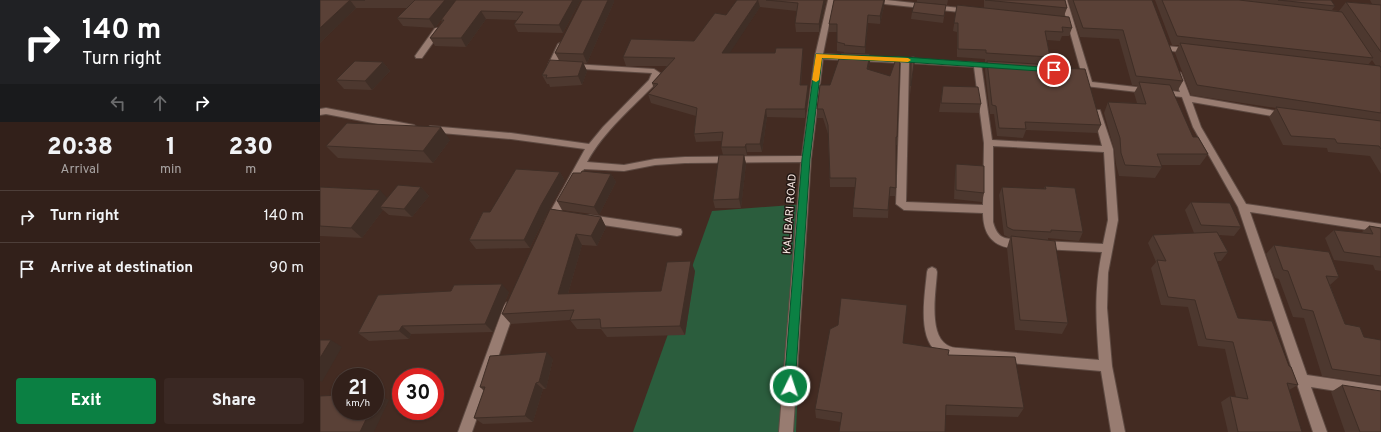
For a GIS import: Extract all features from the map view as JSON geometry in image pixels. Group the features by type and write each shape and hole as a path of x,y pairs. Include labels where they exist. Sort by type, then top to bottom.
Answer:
{"street":[{"name":"KALIBARI ROAD","path":"786,432 806,159 818,56 831,0"},
{"path":"866,0 915,3 977,12"},
{"path":"1064,0 1066,22 1081,72 1088,84 1108,149 1113,220 1103,273 1101,308 1106,366 1118,432"},
{"path":"418,56 445,21"},
{"path":"547,228 557,215 580,165 591,147 606,129 653,81 656,73 552,65 565,39"},
{"path":"1198,52 1166,45 1185,96 1208,149 1244,207 1320,432"},
{"path":"818,56 982,65 988,143 988,209 990,232 995,239 1010,244 1107,248"},
{"path":"905,60 901,204 907,207 988,209"},
{"path":"1088,84 1185,96 1295,116"},
{"path":"320,112 326,110 409,127 511,136 591,147"},
{"path":"988,143 1108,149"},
{"path":"580,165 624,168 655,162 685,160 806,159"},
{"path":"1244,207 1381,228"},
{"path":"577,217 677,232"},
{"path":"932,272 930,328 933,339 941,349 959,354 1106,366"},
{"path":"465,432 507,313 514,299"},
{"path":"1302,380 1381,392"}],"green space":[{"path":"805,204 796,432 633,432 712,211"}],"building":[{"path":"320,0 350,0 320,28"},
{"path":"415,0 445,0 429,19 397,18"},
{"path":"456,0 573,0 559,25 514,24 523,12 481,11 461,38 430,38 444,20 441,20"},
{"path":"582,0 608,0 583,54 555,53"},
{"path":"737,0 758,0 722,53 775,53 776,48 803,48 800,85 808,85 805,109 766,109 760,144 746,144 745,147 721,147 723,132 694,134 697,108 648,94 658,84 652,83 675,58 623,57 631,39 694,41 715,13 726,15"},
{"path":"766,0 824,0 819,24 795,23 798,3"},
{"path":"834,0 884,0 880,16 868,15 865,47 844,45 845,44 837,42 837,24 829,24"},
{"path":"985,0 1065,0 1067,8"},
{"path":"1073,0 1152,0 1183,81 1136,76 1123,30 1083,28"},
{"path":"1162,0 1239,0 1342,12 1373,58 1177,36"},
{"path":"1278,0 1331,0 1335,6"},
{"path":"915,2 946,5 944,16 912,12"},
{"path":"1346,2 1381,5 1381,52"},
{"path":"957,5 1069,17 1072,28 1062,27 1063,32 1045,31 1050,57 986,53 986,50 958,49 958,23 954,23"},
{"path":"1180,43 1380,66 1381,113 1197,85"},
{"path":"841,53 870,54 867,69 890,76 897,56 900,56 896,137 896,188 890,187 888,210 853,208 856,178 830,178 828,125 823,109 817,109 820,85 830,85"},
{"path":"911,56 915,56 911,86"},
{"path":"550,60 583,62 578,76 546,78 547,75 542,75"},
{"path":"355,61 383,62 365,81 336,80"},
{"path":"987,61 1052,65 1052,68 1085,69 1101,125 1025,122 1026,129 999,128 996,106 992,105"},
{"path":"1139,82 1170,85 1193,137 1198,137 1208,154 1157,154 1162,167 1125,165 1121,153 1120,138 1108,102 1146,104"},
{"path":"943,86 978,87 981,104 941,103"},
{"path":"1276,107 1381,121 1381,149 1379,146 1337,143 1335,139 1291,136"},
{"path":"347,123 441,127 423,151 326,146"},
{"path":"719,155 744,155 739,199 713,200"},
{"path":"956,164 984,166 984,193 956,190"},
{"path":"516,169 560,172 541,205 524,240 469,240 483,212 490,212"},
{"path":"582,171 611,174 594,207 557,201 573,173 581,173"},
{"path":"398,185 421,187 404,209 380,207"},
{"path":"1045,186 1075,188 1083,232 1013,230 1007,227 1002,187 1046,189"},
{"path":"320,187 380,190 351,228 320,226"},
{"path":"1191,202 1230,203 1241,227 1201,225"},
{"path":"550,209 601,217 591,236 576,234 558,294 661,291 667,262 691,261 680,326 601,328 600,319 570,320 574,310 502,314"},
{"path":"1369,226 1381,228 1381,257 1344,252 1334,230 1373,234"},
{"path":"1217,232 1228,252 1214,253 1238,318 1272,321 1298,385 1287,383 1302,432 1238,432 1230,396 1248,399 1233,342 1206,339 1195,300 1168,297 1157,260 1166,261 1153,235"},
{"path":"1011,236 1055,241 1068,323 1020,320"},
{"path":"1274,245 1329,252 1339,277 1326,276 1345,324 1360,327 1364,337 1381,340 1381,376 1332,369 1313,311 1302,309 1288,271 1283,270"},
{"path":"502,284 485,324 402,326 399,331 358,333 378,295 451,291 454,285"},
{"path":"841,298 907,305 903,343 949,350 948,355 1015,357 1024,408 946,405 945,432 839,432 842,413 815,409 830,329 838,325"},
{"path":"320,340 331,340 320,358"},
{"path":"547,352 539,382 536,383 525,416 474,418 485,387 480,387 490,356"},
{"path":"1342,385 1381,391 1381,432 1360,432"},
{"path":"332,395 332,420 366,420 360,432 320,432 320,396"}],"slow traffic":[{"path":"816,80 818,56 908,60"}],"route":[{"path":"790,386 806,159 818,56 1054,70"}]}
